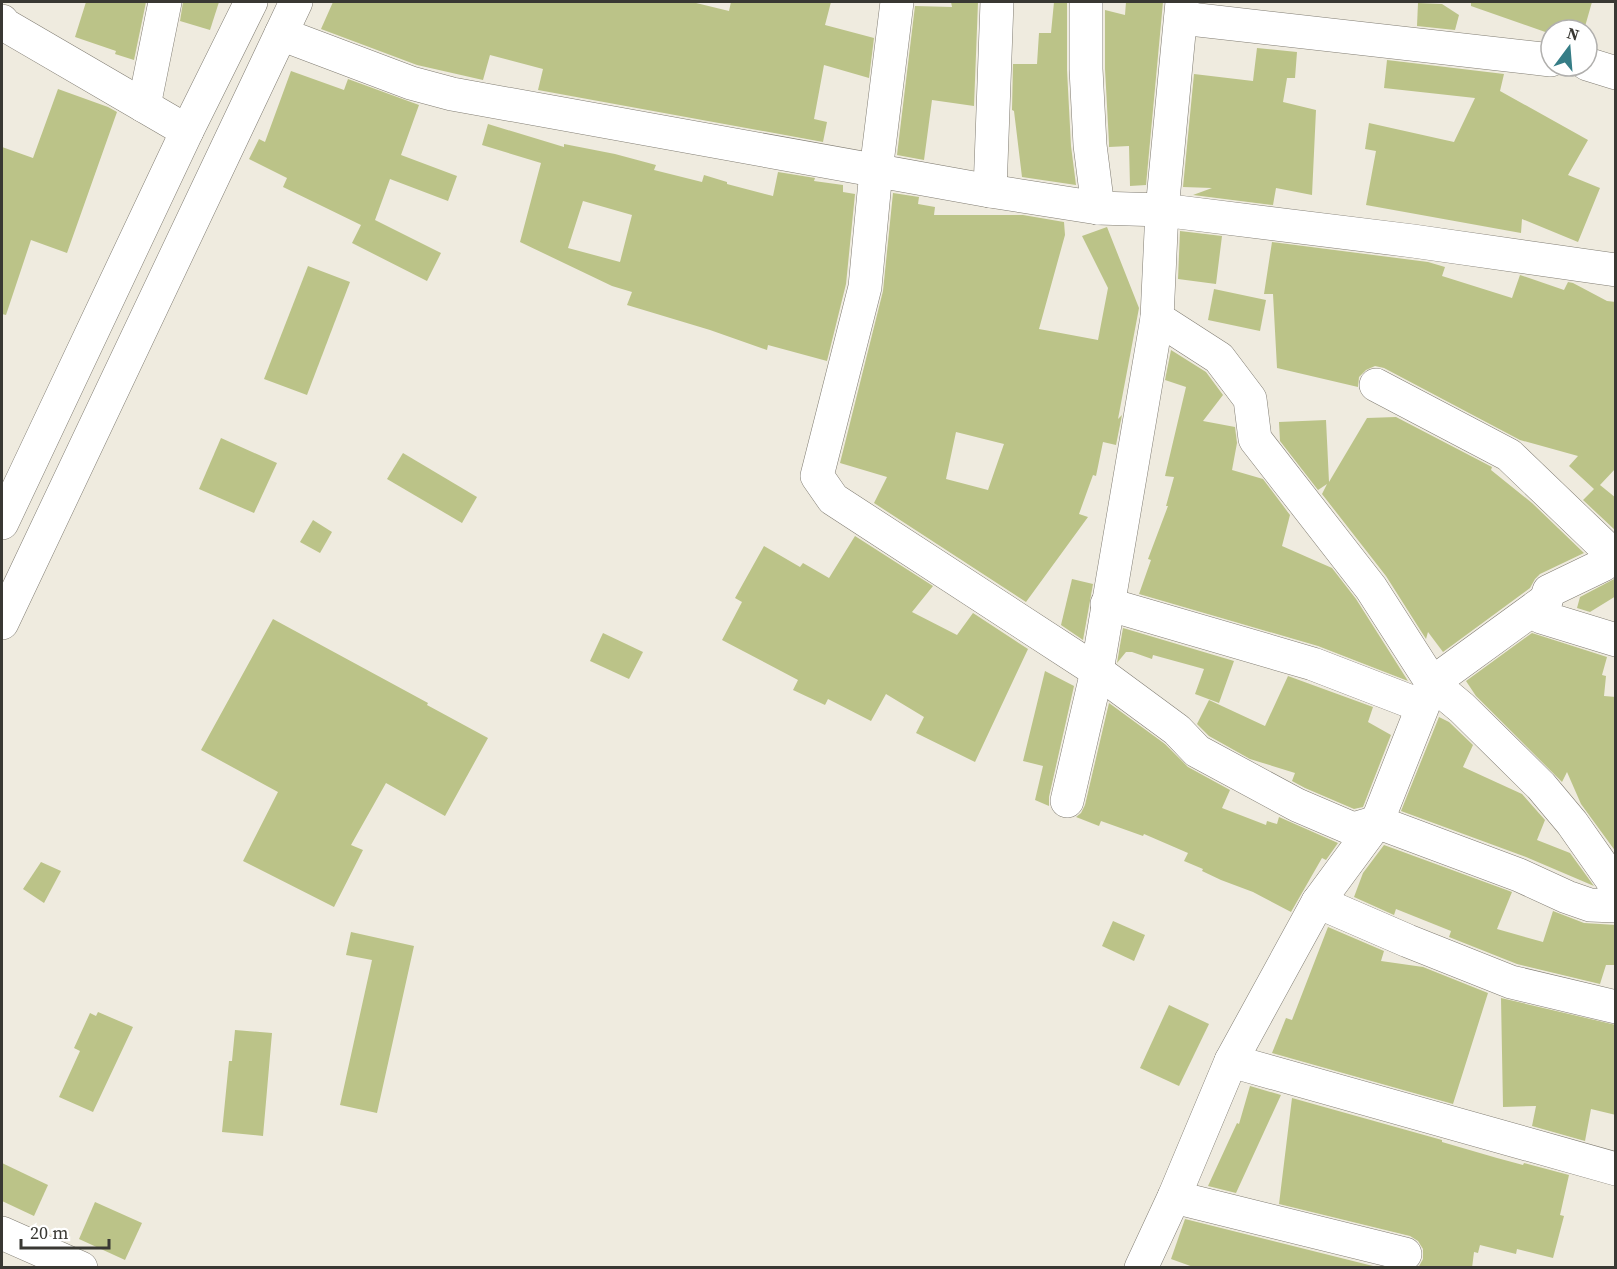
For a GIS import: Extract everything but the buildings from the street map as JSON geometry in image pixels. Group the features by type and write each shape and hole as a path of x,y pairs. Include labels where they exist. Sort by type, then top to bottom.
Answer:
{"street":[{"path":"144,106 165,2"},
{"path":"2,523 187,131 251,2"},
{"path":"2,623 296,2"},
{"path":"897,2 876,171 865,287 817,476 833,499 1097,671 1177,729 1197,751 1297,805 1353,829 1377,822 1519,875 1590,905 1616,906"},
{"path":"990,191 997,2"},
{"path":"1086,2 1086,69 1090,145 1098,208"},
{"path":"1067,801 1097,671 1157,318 1162,210 1182,10 1539,58"},
{"path":"3,23 187,131"},
{"path":"280,34 411,83 452,94 876,171 1098,208 1162,210 1413,241 1616,270"},
{"path":"1599,68 1616,73"},
{"path":"1157,318 1219,358 1250,399 1255,439 1371,588 1427,694"},
{"path":"1376,385 1509,455 1607,549 1608,558 1603,565 1549,591 1541,617 1616,640"},
{"path":"1141,1268 1174,1197 1231,1061 1318,902 1377,822 1427,694 1546,600"},
{"path":"1107,604 1312,664 1427,694 1462,708 1541,786 1572,823 1612,880 1616,893"},
{"path":"1318,902 1511,982 1616,1007"},
{"path":"1231,1061 1616,1169"},
{"path":"1174,1197 1405,1254"},
{"path":"2,1233 81,1268"}]}
